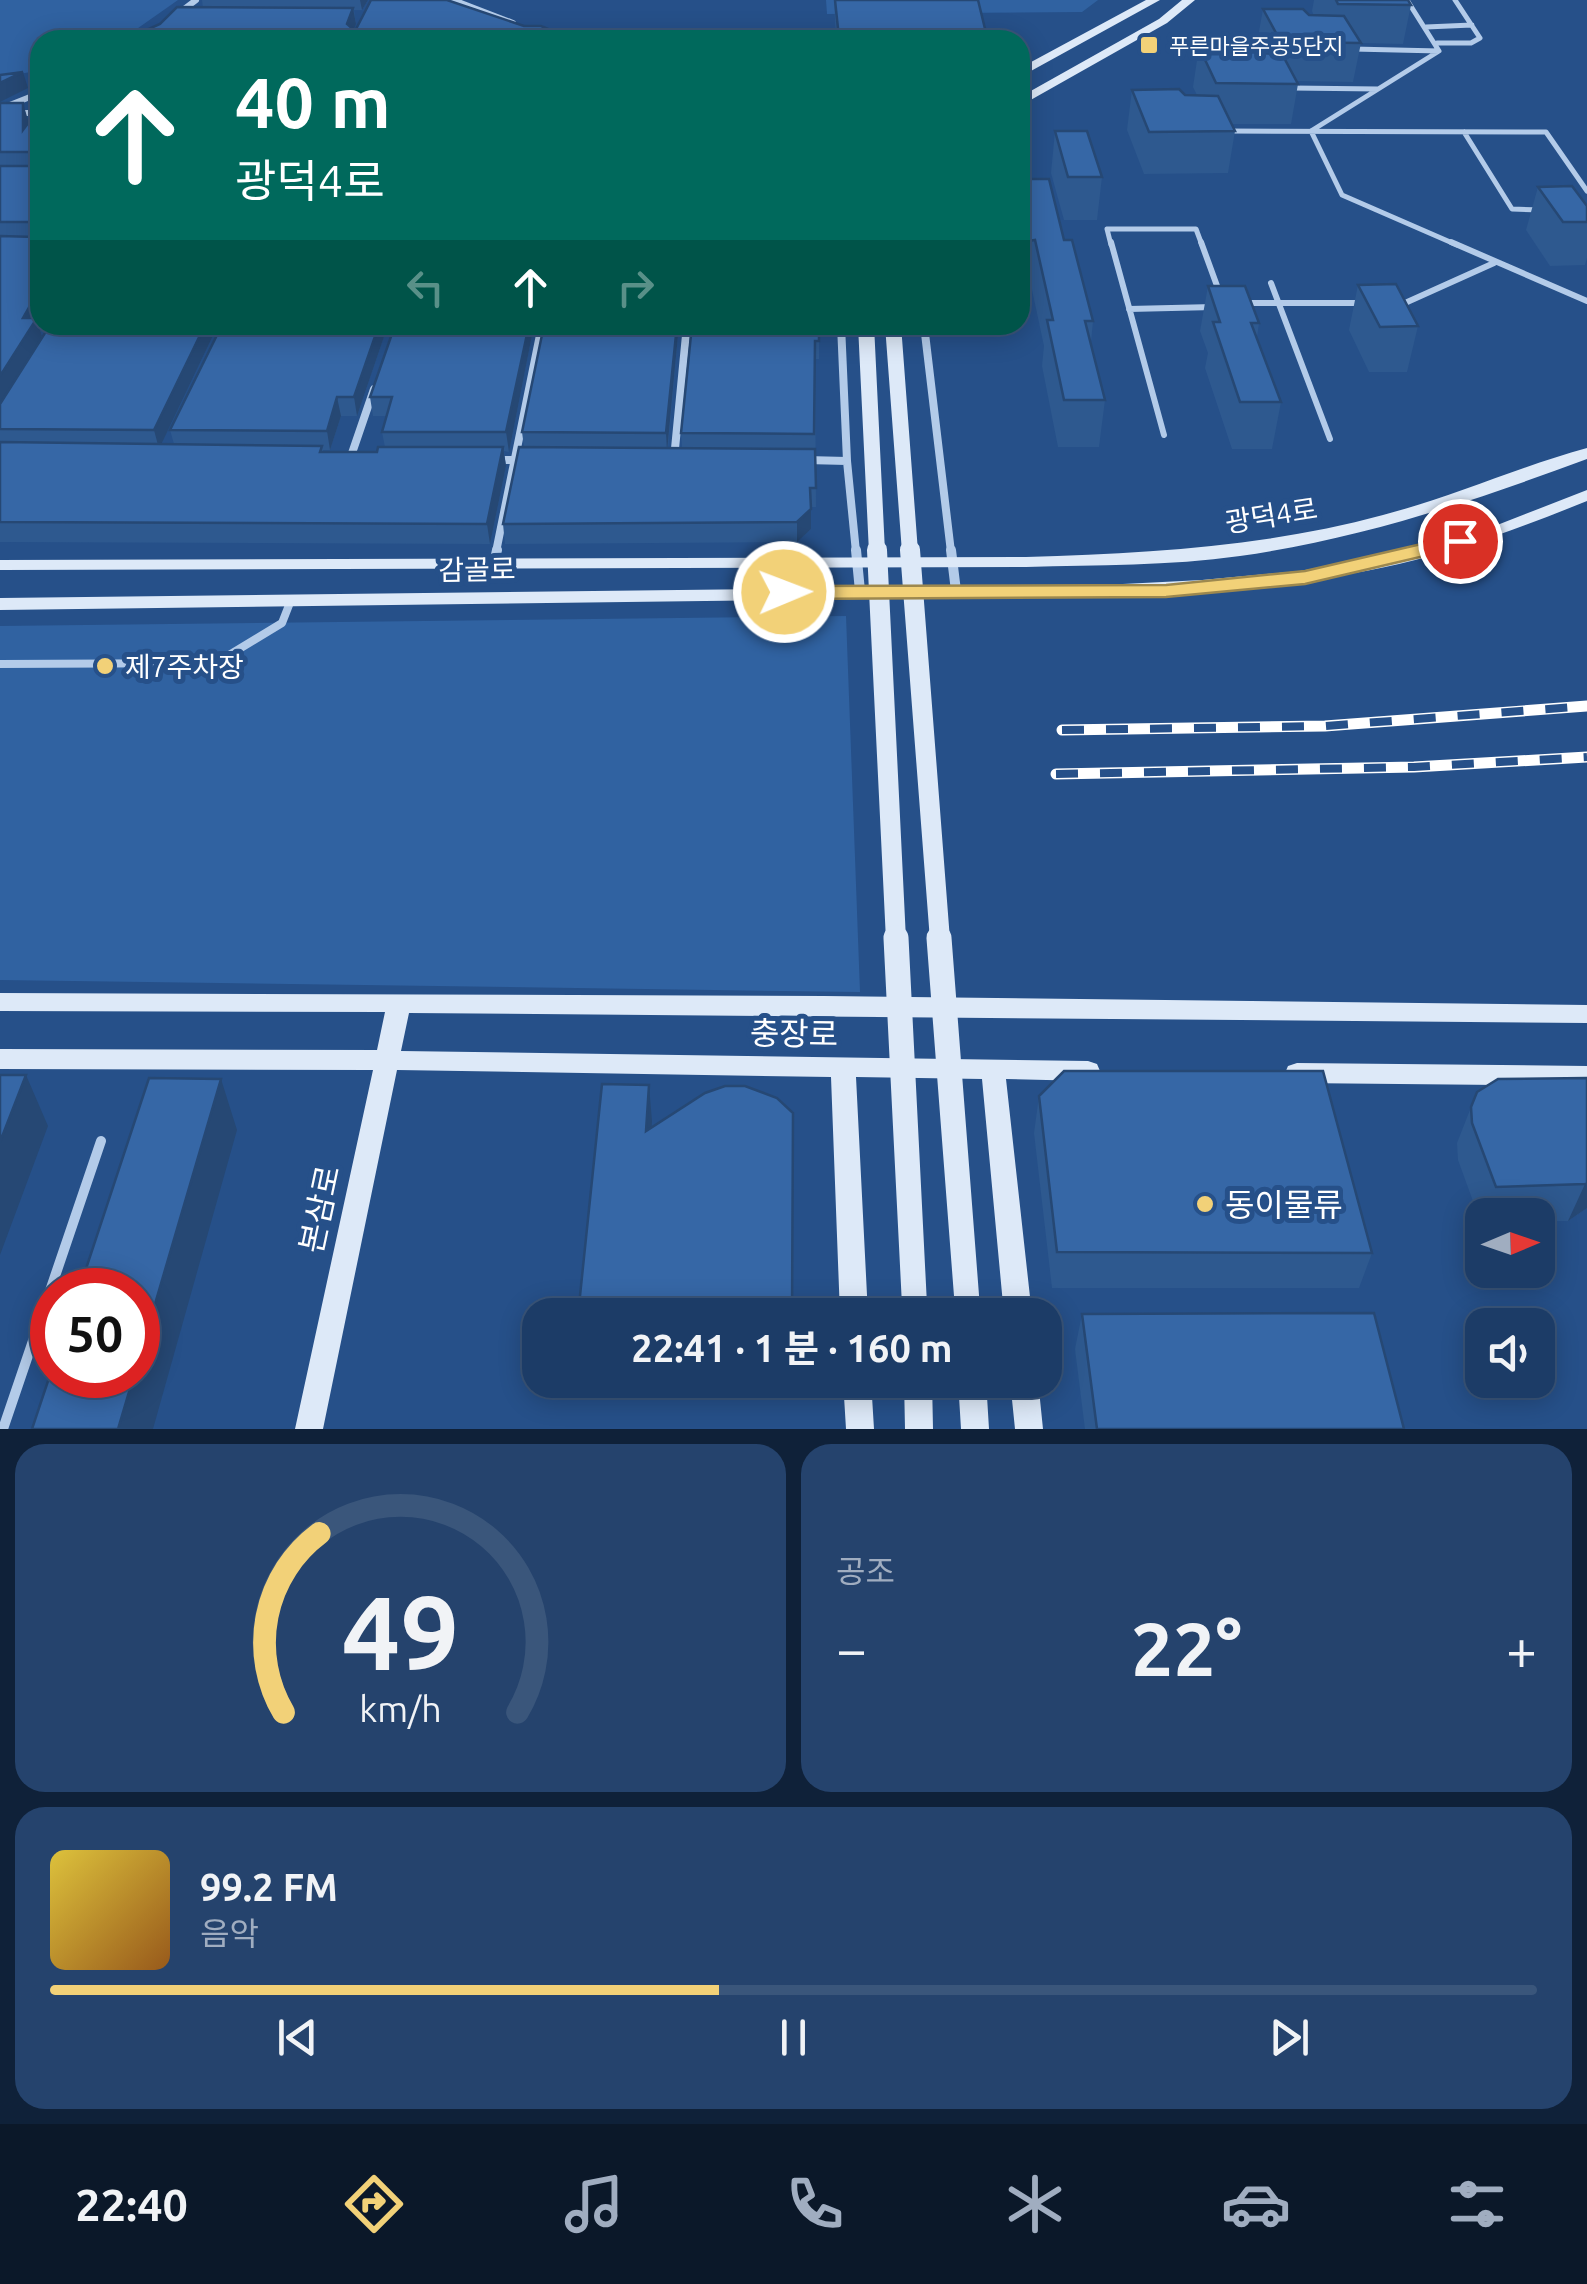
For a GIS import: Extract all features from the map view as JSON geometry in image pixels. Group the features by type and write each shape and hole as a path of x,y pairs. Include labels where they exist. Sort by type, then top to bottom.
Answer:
{"main road":[{"path":"1030,68 1154,0"},
{"path":"1030,96 1164,22 1190,0"},
{"path":"866,335 914,1298"},
{"path":"894,335 967,1298"},
{"name":"광덕4로","path":"952,562 1190,556 1336,533 1470,498 1587,453"},
{"path":"956,591 1166,591 1305,577 1430,551 1553,511 1587,495"},
{"name":"감골로","path":"0,565 952,562"},
{"name":"감골로","path":"0,604 956,591"},
{"name":"충장로","path":"0,1002 1587,1014"},
{"name":"본삼로","path":"309,1429 399,1004"},
{"name":"충장로","path":"0,1060 386,1060 1112,1072"},
{"path":"842,1066 853,1298"},
{"path":"993,1070 1016,1298"},
{"path":"1270,1073 1587,1076"},
{"path":"858,1398 860,1429"},
{"path":"918,1398 919,1429"},
{"path":"973,1398 975,1429"},
{"path":"1026,1398 1029,1429"}],"street":[{"path":"194,16 175,16 196,0"},
{"path":"453,0 521,26"},
{"path":"0,111 30,98"},
{"path":"0,111 30,112"},
{"path":"494,564 540,335"},
{"path":"674,460 686,335"},
{"path":"841,335 847,460 860,591"},
{"path":"925,335 956,591"},
{"path":"350,459 379,375"},
{"path":"332,458 368,459"},
{"path":"477,460 548,460"},
{"path":"656,460 693,460"},
{"path":"789,460 847,460"}],"lane":[{"path":"1408,0 1440,52"},
{"path":"1437,42 1471,43 1480,38 1454,0"},
{"path":"1426,27 1472,26"},
{"path":"1342,49 1440,52"},
{"path":"1312,131 1440,52"},
{"path":"1286,88 1378,89"},
{"path":"1219,131 1546,132 1587,192"},
{"path":"1312,131 1342,194 1587,301"},
{"path":"1464,132 1512,210 1550,210"},
{"path":"1164,435 1107,230 1196,229 1223,302"},
{"path":"1387,303 1405,303 1495,263"},
{"path":"1271,283 1330,438"},
{"path":"1129,309 1210,309 1223,302 1369,303"},
{"path":"0,664 216,663 282,623 291,600"},
{"path":"3,1429 101,1141"}],"shaded area":[{"path":"0,0 178,0 135,30 30,30 30,72 0,78"},
{"path":"826,0 1098,0 1082,12 827,14"},
{"path":"846,616 860,992 0,980 0,626"}],"building":[{"path":"371,0 447,0 524,26 551,30 356,30"},
{"path":"835,0 978,0 985,30 838,30"},
{"path":"1336,0 1408,0 1411,5 1338,4"},
{"path":"177,7 353,8 347,24 354,30 146,30 160,24"},
{"path":"1263,9 1303,9 1309,15 1344,16 1361,43 1281,42"},
{"path":"1199,47 1250,47 1256,53 1282,54 1298,84 1216,83"},
{"path":"23,72 0,83 0,75"},
{"path":"1179,89 1185,95 1218,96 1235,131 1149,132 1132,90"},
{"path":"0,103 23,103 23,130 30,121 30,152 0,152"},
{"path":"1055,131 1087,131 1102,177 1068,177"},
{"path":"0,166 30,166 30,222 0,222"},
{"path":"1030,179 1049,179 1064,240 1072,240 1093,321 1085,321 1105,400 1064,400 1047,320 1053,320 1035,240 1030,241"},
{"path":"1572,186 1587,206 1587,222 1563,222 1538,187"},
{"path":"0,236 30,237 30,306 23,318 30,318 30,329 0,376"},
{"path":"1396,284 1418,326 1380,327 1358,285"},
{"path":"1208,286 1245,286 1259,323 1251,323 1281,402 1240,402 1213,322 1220,322"},
{"path":"44,335 200,335 154,430 0,429 0,404"},
{"path":"217,335 376,335 354,397 337,397 327,431 170,430"},
{"path":"392,335 527,335 506,432 382,432 392,397 370,397"},
{"path":"542,335 676,335 666,433 522,432"},
{"path":"691,335 819,335 819,341 815,341 814,434 681,433"},
{"path":"0,442 322,446 320,452 377,452 378,447 503,447 487,524 0,522"},
{"path":"519,447 815,449 816,488 810,488 811,509 797,522 503,524"},
{"path":"1064,1071 1323,1071 1372,1253 1057,1252 1039,1096"},
{"path":"0,1075 26,1075 0,1142"},
{"path":"149,1078 221,1079 160,1287 160,1268 86,1268"},
{"path":"1587,1078 1587,1183 1496,1187 1472,1123 1471,1107 1477,1092 1498,1079"},
{"path":"602,1084 649,1085 646,1131 705,1093 725,1086 745,1086 777,1098 793,1113 792,1298 580,1298"},
{"path":"1374,1313 1404,1429 1097,1429 1082,1314"},
{"path":"42,1398 127,1398 118,1429 32,1429"}],"railway":[{"path":"1062,730 1325,726 1587,706"},
{"path":"1056,774 1414,767 1587,757"}],"place":[{"name":"푸른마을주공5단지","path":"1149,45"},
{"name":"제7주차장","path":"105,666"},
{"name":"동이물류","path":"1205,1204"}],"route":[{"path":"784,592 1166,591 1305,577 1460,541"}]}
